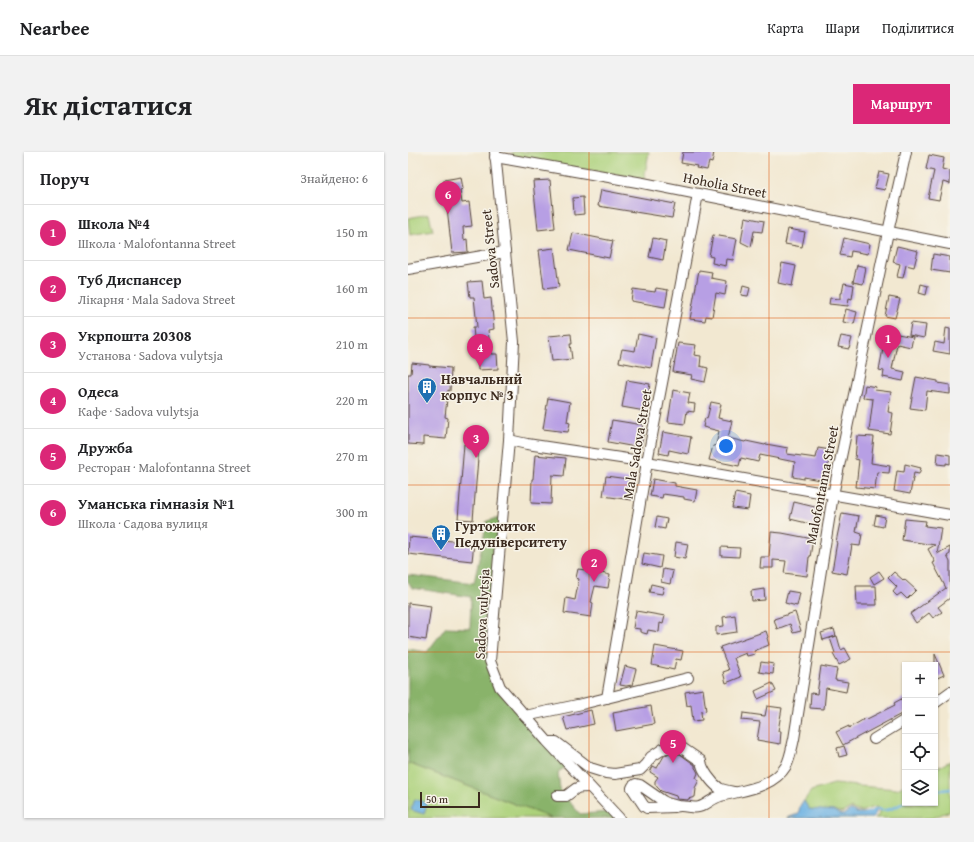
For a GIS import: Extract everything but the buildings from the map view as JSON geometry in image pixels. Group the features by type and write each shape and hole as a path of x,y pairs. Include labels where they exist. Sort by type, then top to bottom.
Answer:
{"street":[{"name":"Malofontanna Street","path":"678,806 698,808 715,798 760,786 777,777 787,765 794,739 834,495 906,152"},
{"name":"Hoholia Street","path":"495,155 636,181 950,244"},
{"name":"Sadova Street","path":"495,155 505,252"},
{"name":"Mala Sadova Street","path":"607,698 647,462 698,194"},
{"path":"408,270 505,252"},
{"name":"Sadova vulytsja","path":"505,252 514,342 509,440 490,661 500,687 547,741 618,818"},
{"path":"509,440 647,462 950,515"},
{"path":"525,716 688,678"},
{"path":"938,701 950,692"},
{"path":"874,739 902,722"},
{"path":"547,741 556,742 590,768 615,774 640,770 651,757 663,749 675,747 682,748 700,761 706,774 718,787 734,792"},
{"path":"640,770 645,784 650,792"},
{"path":"634,785 638,785 667,803 678,806 647,808 632,788 634,785"},
{"path":"557,796 566,796 578,787 589,787"}],"green space":[{"path":"512,152 649,152 644,179 512,158"},
{"path":"429,214 433,231 410,235 408,218"},
{"path":"502,517 490,661 500,687 569,765 558,772 560,789 580,814 613,812 619,818 551,818 408,763 408,649 427,652 446,627 470,628 471,597 412,588 408,581 408,575 474,583 487,521"},
{"path":"950,761 950,811 932,818 875,818 879,814 878,808 876,807 863,811 850,808 842,813 835,811 809,810 804,801 811,791 834,784 897,789 902,786 902,806 938,806 938,767"},
{"path":"408,763 551,818 408,818"}],"water":[{"path":"415,799 427,803 424,814 411,810"},
{"path":"804,801 809,809 835,811 843,815 850,810 857,813 870,813 874,809 878,809 873,818 787,818 798,814 800,805"}],"waterway":[{"path":"938,791 950,789"},
{"path":"863,815 878,809 888,810 902,804"}],"place":[{"name":"Уманська гімназія №1","path":"448,214"},
{"name":"Школа №4","path":"888,358"},
{"name":"Одеса","path":"480,367"},
{"name":"Навчальний корпус № 3","path":"427,404"},
{"name":"Укрпошта 20308","path":"476,458"},
{"name":"Гуртожиток Педуніверситету","path":"441,551"},
{"name":"Туб Диспансер","path":"594,582"},
{"name":"Дружба","path":"673,763"}]}
